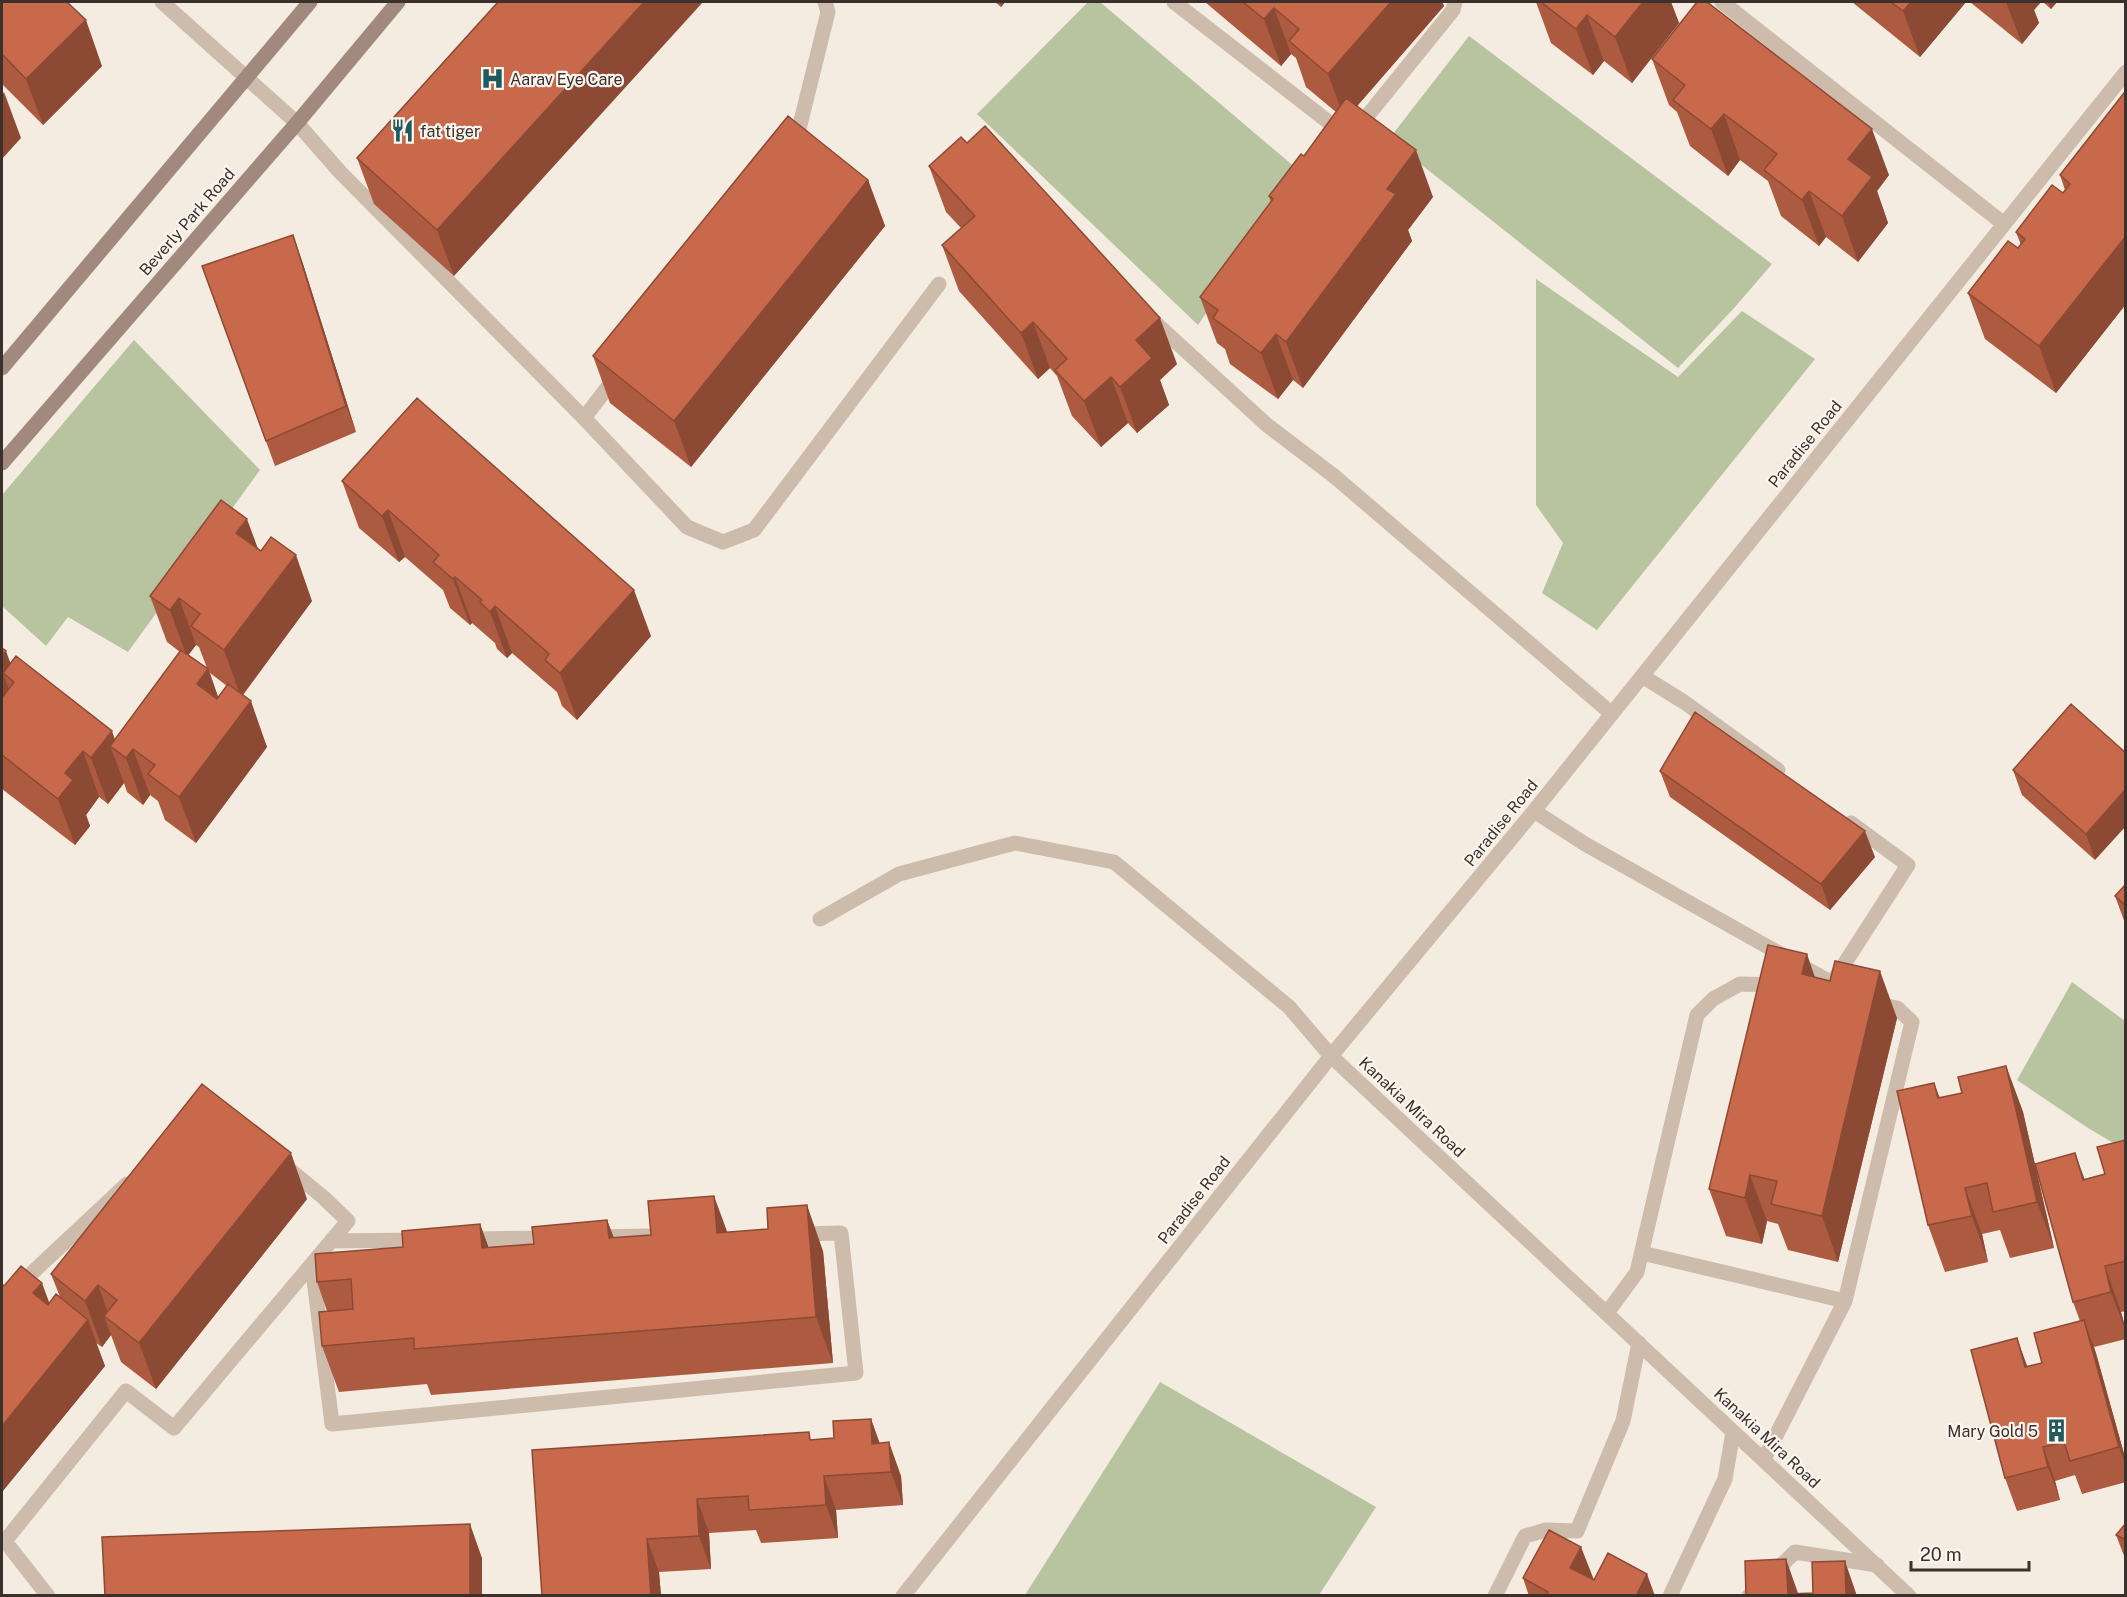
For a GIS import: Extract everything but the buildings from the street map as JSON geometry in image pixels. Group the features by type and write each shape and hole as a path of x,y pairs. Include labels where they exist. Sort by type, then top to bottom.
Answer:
{"main road":[{"path":"2,369 309,2"},
{"name":"Beverly Park Road","path":"2,464 297,123 398,2"}],"street":[{"path":"162,2 297,123 340,172 584,418 687,527 723,542 754,530 939,284"},
{"path":"789,153 796,143 828,12 825,2"},
{"path":"1174,2 1335,127 1345,132 1356,130 1453,10 1455,2"},
{"path":"1722,2 2004,224"},
{"name":"Paradise Road","path":"903,1596 1331,1056 1534,811 2126,72"},
{"path":"1139,308 1267,425 1334,476 1612,714"},
{"path":"584,418 627,361"},
{"path":"1642,676 1684,702 1787,777"},
{"path":"1534,811 1586,844 1832,983 1908,865 1843,818"},
{"name":"Kanakia Mira Road","path":"820,919 899,874 1015,843 1114,862 1289,1006 1331,1056 1909,1596"},
{"path":"1607,1313 1637,1272 1697,1015 1713,999 1740,984 1797,986"},
{"path":"1819,991 1841,996"},
{"path":"1764,1459 1845,1301 1912,1022 1897,1008 1863,1001"},
{"path":"48,1596 5,1541 126,1391 174,1428 348,1221 323,1197 271,1155"},
{"path":"2,1301 141,1170"},
{"path":"312,1264 332,1424 856,1373 841,1233 782,1234"},
{"path":"331,1241 663,1236"},
{"path":"1642,1253 1845,1301"},
{"path":"1496,1596 1525,1536 1545,1530 1577,1531 1623,1421 1639,1343"},
{"path":"1670,1596 1725,1479 1733,1432"},
{"path":"1749,1596 1795,1552 1877,1565"}],"green space":[{"path":"1088,2 1100,2 1303,174 1198,325 977,114"},
{"path":"1469,36 1772,264 1678,368 1389,139"},
{"path":"1536,279 1678,377 1742,311 1815,359 1597,630 1542,593 1563,543 1536,505"},
{"path":"134,340 260,470 128,652 68,617 46,646 2,606 2,495"},
{"path":"2072,982 2125,1021 2125,1150 2017,1080"},
{"path":"1160,1382 1376,1507 1319,1595 1025,1595"}],"place":[{"name":"Aarav Eye Care","path":"492,79"},
{"name":"fat tiger","path":"402,131"},
{"name":"Mary Gold 5","path":"2056,1431"}]}
